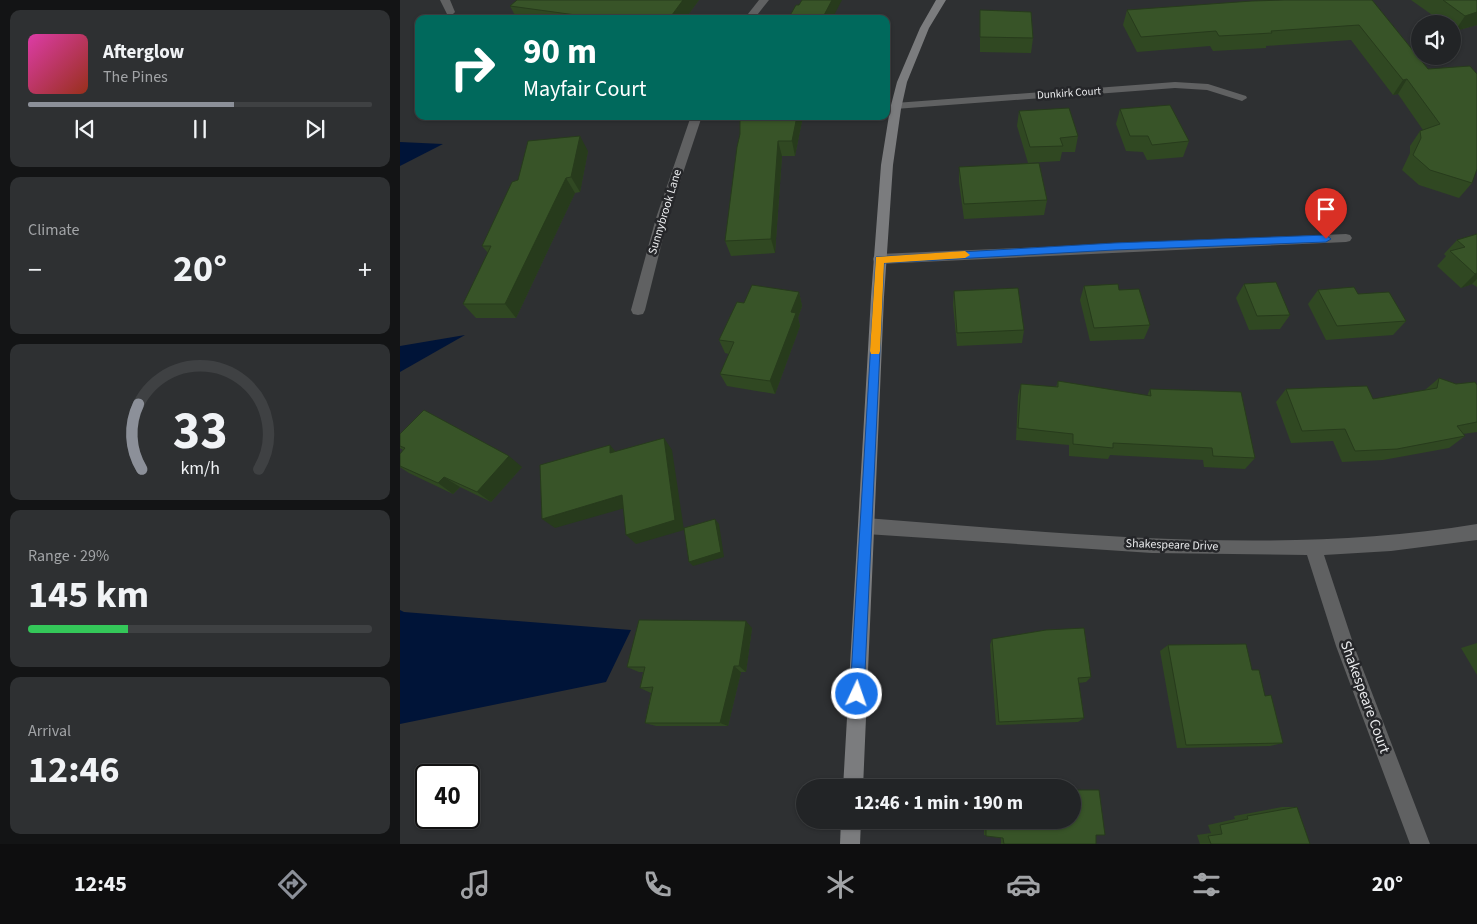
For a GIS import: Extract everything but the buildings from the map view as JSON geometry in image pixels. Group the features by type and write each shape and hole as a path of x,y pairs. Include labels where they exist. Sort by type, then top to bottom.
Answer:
{"street":[{"path":"445,0 450,12"},
{"path":"752,15 764,0"},
{"path":"853,779 880,260 888,148 895,106 908,60 926,23 941,0"},
{"name":"Dunkirk Court","path":"895,106 1175,85 1208,87 1242,98"},
{"name":"Sunnybrook Lane","path":"638,310 662,218 696,120"},
{"path":"880,260 1114,247 1346,238"},
{"name":"Shakespeare Drive","path":"866,526 1173,547 1313,548 1429,541 1477,532"},
{"name":"Shakespeare Court","path":"1313,548 1346,646 1420,844"},
{"path":"850,844 851,829"}],"water":[{"path":"400,142 443,144 400,166"},
{"path":"465,335 400,372 400,346"},
{"path":"400,610 404,612 631,630 606,682 400,724"}],"slow traffic":[{"path":"875,351 880,260 965,255"}],"route":[{"path":"857,694 880,260 1114,247 1326,239"}]}
